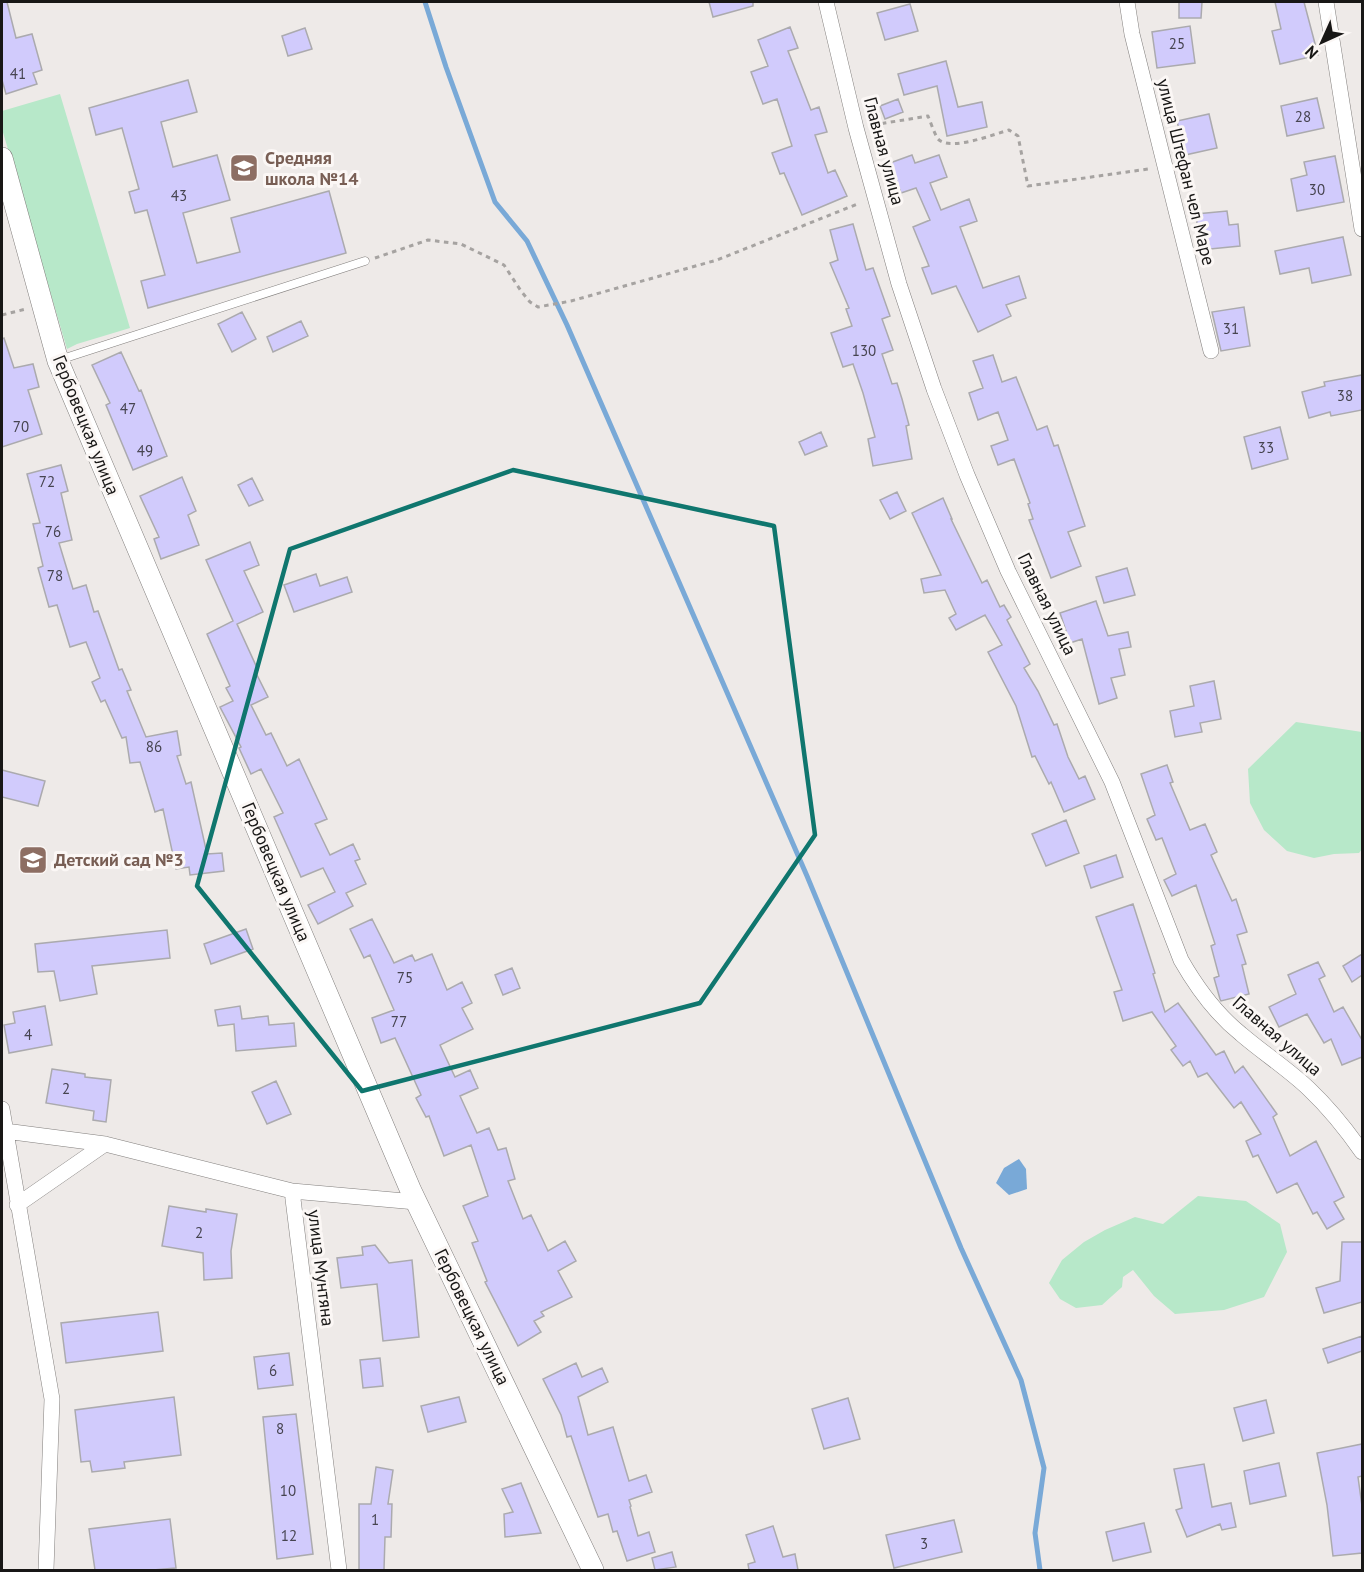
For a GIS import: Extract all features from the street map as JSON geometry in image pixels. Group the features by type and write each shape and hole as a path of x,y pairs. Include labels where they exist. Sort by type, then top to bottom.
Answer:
{"street":[{"name":"Главная улица","path":"826,2 856,128 899,284 934,389 967,475 1008,571 1112,782 1181,960 1207,1000 1239,1033 1308,1088 1335,1116 1362,1152"},
{"name":"улица Штефан чел Маре","path":"1127,2 1132,34 1211,351"},
{"path":"1326,2 1362,229"},
{"name":"Гербовецкая улица","path":"2,158 58,361 416,1202 593,1570"},
{"path":"2,1109 52,1399 46,1570"},
{"name":"улица Мунтяна","path":"4,1131 105,1144 292,1191 339,1570"},
{"path":"17,1205 105,1144"},
{"path":"292,1191 416,1202"}],"lane":[{"path":"58,361 365,261"}],"path":[{"path":"856,128 928,116 938,139 945,144 957,144 1009,130 1018,136 1028,186 1165,166"},
{"path":"365,261 428,240 461,244 504,265 530,302 538,306 571,301 717,260 876,198"},
{"path":"2,315 42,306"}],"highlighted area":[{"path":"513,470 774,526 815,835 700,1003 362,1091 197,886 290,549"}],"green space":[{"path":"60,94 130,328 67,349 2,129 2,111"},
{"path":"1296,722 1362,732 1362,849 1359,853 1314,858 1287,851 1264,830 1250,803 1248,769"},
{"path":"1198,1196 1246,1201 1280,1224 1287,1252 1264,1297 1224,1310 1175,1314 1154,1296 1133,1270 1123,1277 1122,1287 1102,1305 1076,1308 1060,1299 1049,1283 1062,1260 1084,1242 1135,1217 1163,1224"}],"water":[{"path":"1019,1159 1026,1169 1027,1189 1009,1195 996,1183 1004,1168"}],"building":[{"path":"2,2 7,2 16,38 32,34 42,70 33,73 37,84 6,94 2,80"},
{"path":"709,2 753,2 753,6 713,17"},
{"path":"1179,2 1202,2 1201,18 1179,18"},
{"path":"1275,2 1304,2 1318,55 1280,64 1272,31 1281,29"},
{"path":"910,4 918,31 885,40 877,13"},
{"path":"1190,26 1195,63 1157,68 1152,32"},
{"path":"790,27 798,48 788,51 811,110 819,107 827,132 815,135 828,173 835,170 847,196 802,215 784,173 780,174 772,153 792,146 777,99 763,104 751,72 768,66 758,40"},
{"path":"305,28 312,49 288,56 282,36"},
{"path":"946,61 958,107 982,102 987,127 947,136 937,86 904,95 898,74"},
{"path":"188,80 197,112 161,122 173,167 217,155 230,200 183,213 197,263 240,252 231,218 329,191 346,253 148,308 141,281 165,275 147,210 135,213 129,192 139,189 122,128 96,135 89,108"},
{"path":"1317,98 1324,128 1287,136 1281,106"},
{"path":"898,99 903,112 885,119 880,106"},
{"path":"1209,114 1217,148 1185,155 1177,121"},
{"path":"912,155 915,163 939,155 947,177 930,183 941,210 969,199 977,221 960,227 983,288 1019,276 1026,298 1006,305 1011,316 978,332 956,286 932,294 922,268 929,266 913,227 930,220 916,188 901,193 890,163"},
{"path":"1335,156 1344,202 1297,211 1291,179 1307,175 1304,162"},
{"path":"1227,211 1229,225 1238,224 1240,246 1200,250 1196,214"},
{"path":"853,224 866,270 873,268 890,316 882,319 893,350 882,354 892,384 897,383 902,399 909,425 906,426 912,459 873,466 868,439 875,437 863,393 853,364 843,367 831,333 852,326 846,309 849,308 830,263 838,260 830,230"},
{"path":"1343,237 1351,275 1312,283 1309,268 1280,274 1275,251"},
{"path":"1244,307 1250,346 1221,351 1212,312"},
{"path":"242,312 256,339 232,352 218,324"},
{"path":"301,321 308,336 273,352 267,337"},
{"path":"4,338 14,368 33,364 39,387 28,390 42,434 2,447 2,339"},
{"path":"121,352 139,391 141,390 167,456 133,470 106,405 110,403 92,365"},
{"path":"993,355 1002,382 1016,377 1037,430 1047,426 1054,446 1058,445 1085,526 1068,532 1081,566 1051,578 1029,520 1033,519 1028,504 1030,503 1014,459 998,465 991,446 1008,440 998,412 978,420 969,393 983,388 973,361"},
{"path":"1362,375 1362,410 1331,416 1330,412 1309,418 1302,392 1325,386 1324,382"},
{"path":"1280,427 1288,459 1252,469 1244,437"},
{"path":"821,432 827,446 805,455 799,442"},
{"path":"61,465 68,491 61,493 72,540 59,543 73,589 86,585 94,612 98,611 119,670 122,669 131,690 127,691 146,737 177,731 181,755 177,756 186,784 191,782 207,854 222,853 224,871 190,875 189,867 176,869 163,809 155,812 140,762 130,763 126,737 122,738 105,700 101,702 92,682 100,678 86,642 70,647 57,605 49,607 38,568 43,566 33,524 40,523 27,474"},
{"path":"182,477 196,511 188,515 199,545 161,559 154,539 159,537 140,496"},
{"path":"252,478 263,500 249,506 238,485"},
{"path":"897,492 906,511 890,519 880,500"},
{"path":"943,498 982,583 987,580 1000,607 1004,605 1011,617 1007,620 1030,664 1024,668 1054,725 1057,724 1068,757 1079,779 1085,776 1095,799 1064,812 1051,782 1049,784 1035,756 1032,757 1016,706 988,652 1002,645 985,615 956,630 949,618 956,614 945,590 924,593 921,579 941,575 912,513"},
{"path":"250,542 259,565 244,571 263,612 237,624 258,670 255,671 268,697 251,705 266,735 271,733 287,766 299,759 327,819 315,824 330,855 353,844 360,859 355,861 366,884 346,893 353,906 318,924 308,905 335,892 323,868 301,877 274,817 283,813 261,769 251,774 239,748 241,747 220,707 233,701 226,688 230,686 207,634 233,621 206,560"},
{"path":"1127,568 1135,595 1104,603 1096,577"},
{"path":"316,574 320,586 347,577 352,592 294,612 284,585"},
{"path":"1096,601 1108,636 1128,632 1131,647 1119,649 1125,675 1111,678 1117,698 1099,704 1082,639 1070,643 1060,613"},
{"path":"1214,681 1221,719 1200,723 1202,732 1175,737 1170,711 1194,706 1190,686"},
{"path":"1167,765 1173,782 1170,783 1190,830 1205,824 1217,852 1211,855 1232,901 1236,899 1247,932 1237,935 1246,964 1242,965 1249,994 1221,1001 1214,978 1219,976 1211,946 1215,944 1196,885 1172,896 1164,880 1176,874 1162,838 1156,840 1147,819 1155,815 1141,774"},
{"path":"2,770 45,781 38,806 2,797"},
{"path":"1066,820 1079,853 1046,866 1032,834"},
{"path":"1116,855 1123,877 1091,888 1084,866"},
{"path":"1133,904 1165,1012 1178,1003 1216,1055 1224,1051 1235,1073 1243,1066 1277,1114 1273,1117 1290,1156 1316,1141 1344,1197 1334,1202 1344,1219 1327,1229 1317,1212 1313,1214 1297,1183 1277,1193 1258,1155 1253,1157 1246,1141 1261,1134 1241,1102 1234,1108 1207,1073 1198,1077 1190,1061 1183,1066 1171,1050 1176,1046 1152,1012 1123,1021 1114,992 1122,990 1096,917"},
{"path":"372,919 394,963 412,955 415,961 432,954 447,990 462,982 472,1003 462,1008 473,1029 440,1045 455,1077 470,1070 478,1088 460,1096 477,1133 489,1128 498,1150 506,1148 515,1179 508,1181 523,1219 531,1215 548,1251 565,1241 576,1261 558,1271 572,1297 541,1312 544,1316 534,1321 541,1332 518,1346 485,1282 487,1281 472,1243 478,1241 463,1206 488,1196 471,1145 444,1156 429,1116 426,1117 416,1098 421,1095 395,1038 381,1043 372,1018 394,1010 370,955 364,958 350,929"},
{"path":"246,929 253,949 211,964 204,944"},
{"path":"167,930 170,958 92,966 97,994 60,1001 54,971 38,972 35,944"},
{"path":"1362,954 1362,975 1352,982 1343,966"},
{"path":"1318,962 1325,976 1319,979 1334,1012 1343,1007 1362,1040 1362,1057 1342,1065 1331,1039 1324,1043 1307,1014 1279,1027 1269,1007 1296,994 1288,975"},
{"path":"512,968 520,988 503,995 495,975"},
{"path":"45,1006 52,1045 9,1053 4,1025 15,1023 13,1012"},
{"path":"240,1006 242,1019 268,1016 269,1025 294,1023 296,1046 236,1051 234,1024 218,1026 215,1010"},
{"path":"52,1069 85,1074 85,1077 111,1080 106,1122 93,1120 94,1111 46,1103"},
{"path":"276,1081 291,1114 267,1124 252,1092"},
{"path":"169,1206 237,1214 231,1251 232,1278 204,1280 203,1253 162,1246"},
{"path":"1342,1242 1362,1242 1362,1302 1324,1313 1316,1288 1340,1281"},
{"path":"375,1245 389,1263 412,1260 419,1337 383,1341 377,1284 341,1288 337,1258 363,1255 362,1247"},
{"path":"158,1312 163,1351 66,1363 61,1323"},
{"path":"1362,1336 1362,1351 1328,1363 1323,1349"},
{"path":"289,1353 293,1385 258,1389 254,1357"},
{"path":"380,1358 383,1386 363,1388 360,1360"},
{"path":"576,1363 582,1377 602,1368 608,1382 578,1397 588,1435 613,1427 629,1481 646,1475 652,1492 629,1500 638,1536 649,1532 655,1552 627,1561 617,1531 613,1532 608,1514 598,1517 571,1436 567,1437 561,1415 543,1379"},
{"path":"174,1397 181,1455 124,1462 125,1468 92,1472 90,1461 81,1462 75,1410"},
{"path":"459,1397 466,1422 428,1432 421,1406"},
{"path":"848,1398 860,1439 824,1449 812,1409"},
{"path":"1266,1400 1274,1433 1243,1441 1234,1408"},
{"path":"296,1414 313,1554 277,1559 263,1417"},
{"path":"1362,1444 1362,1476 1358,1477 1362,1506 1362,1553 1333,1556 1327,1505 1317,1453"},
{"path":"1279,1463 1286,1496 1250,1504 1244,1471"},
{"path":"1204,1464 1212,1507 1231,1503 1236,1527 1222,1530 1220,1524 1187,1537 1176,1510 1182,1508 1174,1469"},
{"path":"376,1467 393,1470 388,1504 392,1504 391,1537 385,1537 384,1570 359,1570 359,1504 371,1504"},
{"path":"521,1483 541,1533 505,1537 504,1514 513,1512 502,1489"},
{"path":"170,1519 176,1568 95,1570 89,1529"},
{"path":"954,1520 962,1552 894,1568 886,1535"},
{"path":"1144,1523 1151,1552 1113,1561 1106,1532"},
{"path":"773,1526 783,1557 795,1554 798,1570 749,1570 748,1564 755,1562 746,1535"},
{"path":"672,1552 676,1567 655,1570 652,1558"}],"waterway":[{"path":"425,2 495,202 527,241 567,325 807,876 961,1248 1021,1380 1044,1468 1035,1533 1040,1570"}],"place":[{"name":"Средняя школа №14","path":"244,168"},
{"name":"Детский сад №3","path":"33,860"}]}
